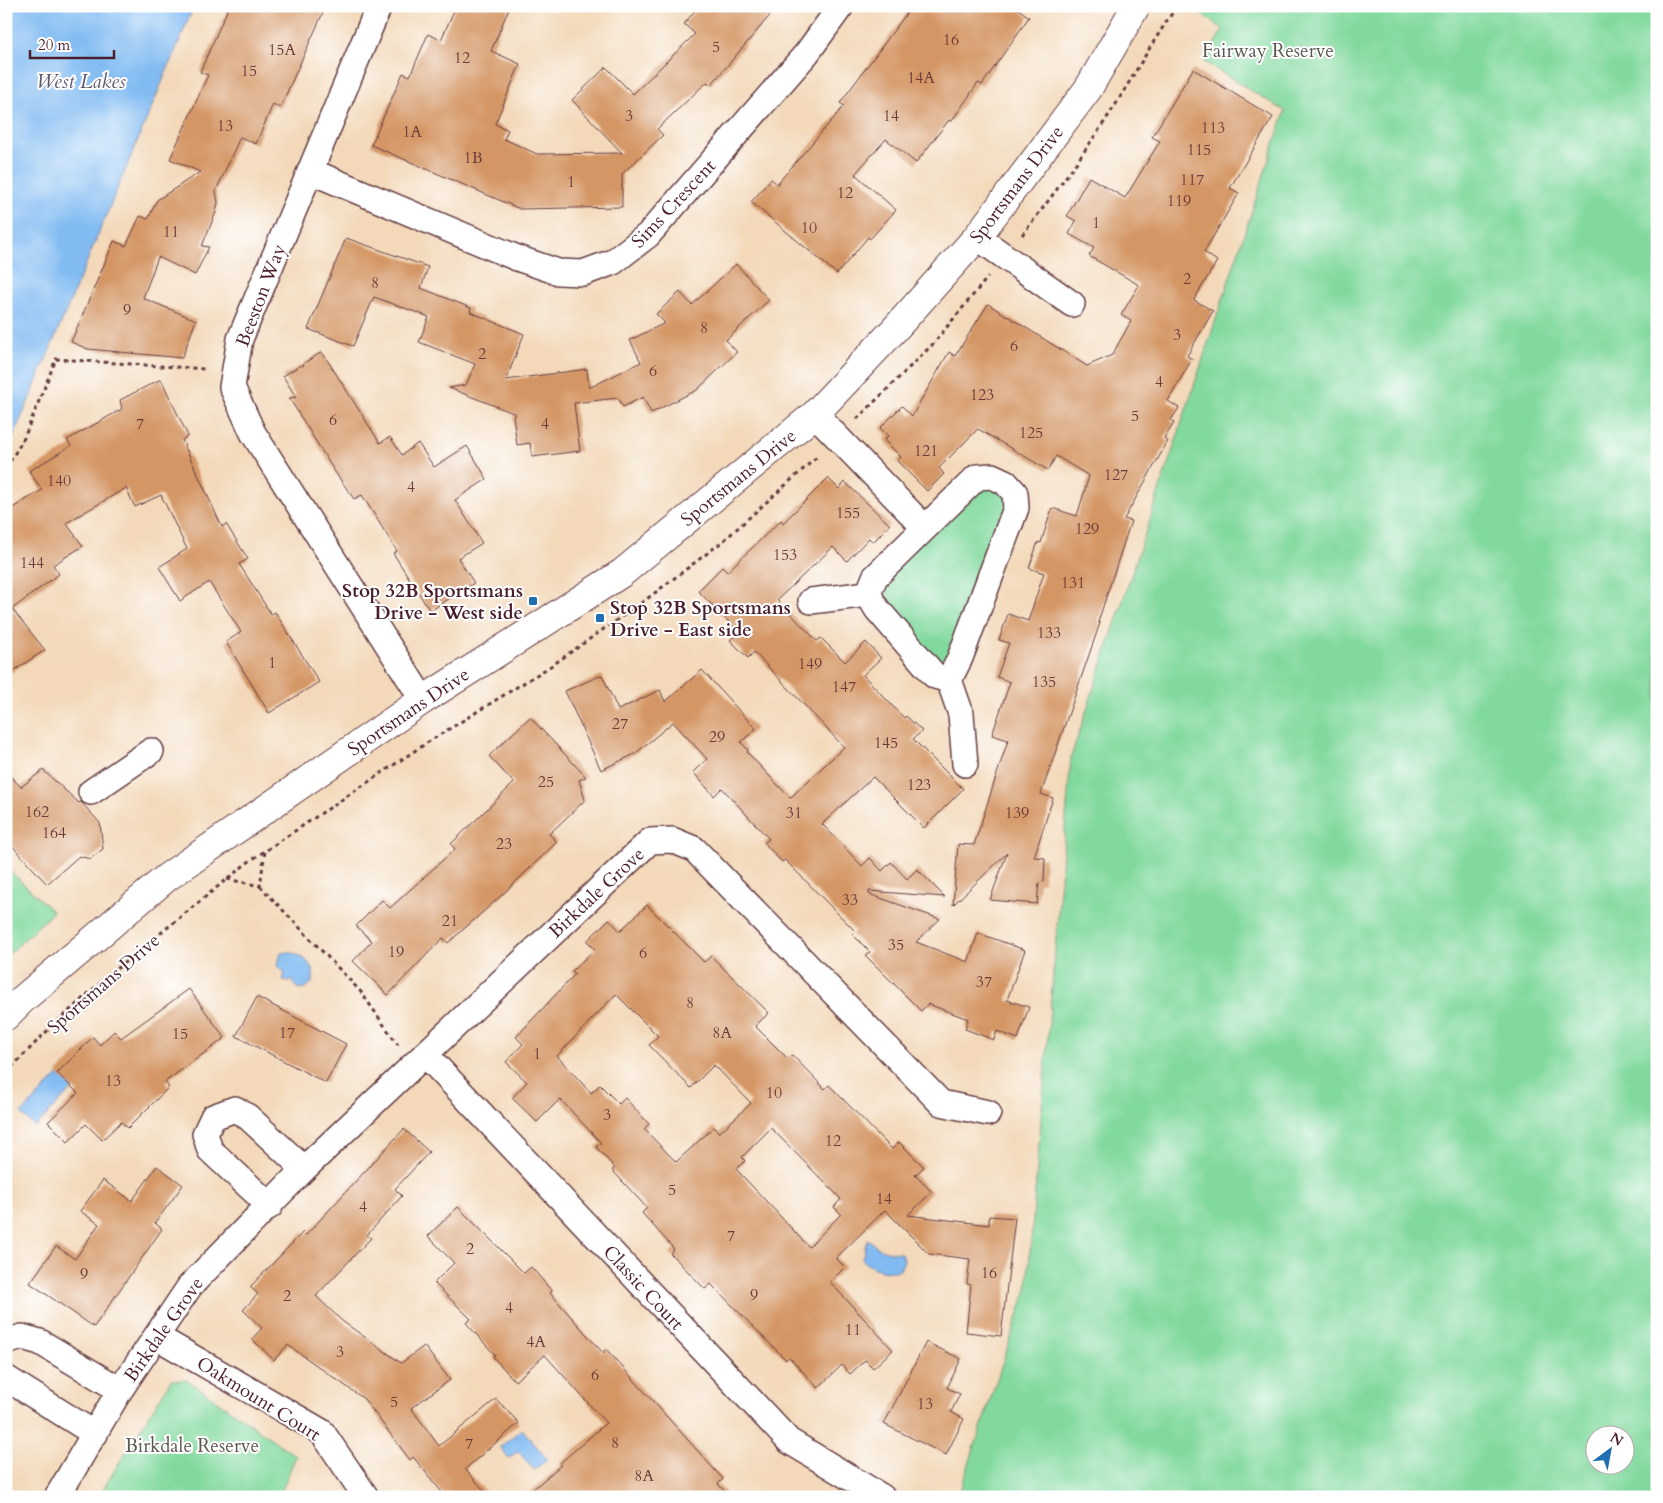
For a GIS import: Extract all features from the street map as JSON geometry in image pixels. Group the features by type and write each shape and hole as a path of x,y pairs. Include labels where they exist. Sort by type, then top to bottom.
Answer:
{"street":[{"name":"Beeston Way","path":"379,6 240,339 232,387 253,433 423,700"},
{"name":"Sims Crescent","path":"310,171 517,258 558,272 583,273 613,262 648,235 807,53 840,6"},
{"name":"Sportsmans Drive","path":"6,1016 23,999 166,878 423,700 622,573 815,414 894,330 977,237 1088,88 1136,6"},
{"path":"977,237 1072,304"},
{"path":"815,414 925,528"},
{"path":"868,594 875,577 977,477 992,476 1005,482 1016,493 1016,508 960,658 949,680 961,714 965,764"},
{"path":"811,601 868,594"},
{"path":"868,594 877,609 935,676 949,680"},
{"path":"91,792 151,751"},
{"name":"Birkdale Grove","path":"57,1497 120,1390 190,1286 304,1169 650,841 672,840 694,849 941,1103 988,1113"},
{"name":"Classic Court","path":"425,1054 789,1441 882,1497"},
{"path":"270,1206 210,1150 205,1134 213,1117 235,1110 248,1117 304,1169"},
{"name":"Birkdale Grove","path":"6,1342 22,1337 40,1342 120,1390"},
{"name":"Oakmount Court","path":"157,1337 322,1432 366,1497"},
{"path":"6,1378 95,1434"}],"path":[{"path":"6,468 24,438 56,359 205,369"},
{"name":"Sportsmans Drive","path":"6,1073 49,1029 109,975 227,879 265,851 425,744"},
{"path":"260,886 265,851"},
{"path":"227,879 260,886 361,992 398,1045 425,1054"}],"green space":[{"name":"Fairway Reserve","path":"1189,6 1657,6 1657,1497 958,1497 1027,1289 1071,757 1285,111 1204,62 1223,29"},
{"path":"977,477 1015,493 949,680 877,609 875,577"},
{"path":"6,867 53,912 6,957"},
{"name":"Birkdale Reserve","path":"171,1380 187,1380 296,1456 279,1497 98,1497"}],"water":[{"name":"West Lakes","path":"6,6 194,6 12,440 6,450"},
{"path":"287,952 304,958 311,967 313,972 312,983 305,988 300,989 295,986 291,979 288,981 283,980 285,972 277,966 281,953"},
{"path":"58,1075 72,1089 35,1127 21,1114"},
{"path":"867,1240 880,1249 901,1253 904,1260 900,1270 879,1269 865,1262 862,1259"},
{"path":"522,1429 547,1459 534,1470 518,1451 509,1458 500,1447"}],"building":[{"path":"229,6 326,6 280,108 273,104 256,144 240,137 216,191 218,203 216,212 202,246 209,247 195,275 158,257 143,298 196,320 182,358 88,349 71,342 114,241 126,246 140,216 148,219 157,200 200,172 170,159 208,75 200,72"},
{"path":"456,6 510,6 491,51 520,64 495,124 508,130 504,139 537,154 622,153 572,100 606,67 633,94 695,34 684,24 699,6 778,6 711,85 707,82 657,129 663,135 622,174 622,207 520,209 371,145 403,73 410,76 428,34 441,40"},
{"path":"912,6 1014,6 1029,17 982,85 978,83 951,122 949,120 916,163 886,139 855,174 896,210 870,239 868,237 837,274 751,202 771,179 777,184 844,106 840,103"},
{"path":"1193,69 1273,117 1230,188 1239,193 1204,252 1217,261 1194,300 1213,311 1187,356 1192,359 1168,401 1179,408 1171,420 1174,423 1164,439 1168,441 1124,519 1131,521 1098,622 1100,623 1041,794 1053,798 1034,857 1045,858 1044,882 1039,883 1037,904 990,900 1007,853 953,905 958,844 974,845 1008,740 992,735 1010,682 997,677 1009,643 999,640 1008,614 1028,621 1044,573 1029,568 1038,542 1041,543 1052,508 1077,516 1089,476 1056,456 1048,470 978,429 939,468 944,474 927,491 897,461 901,457 884,440 888,436 880,428 902,406 912,416 949,352 955,356 988,304 1087,366 1112,355 1131,321 1121,315 1139,285 1089,256 1094,248 1069,234 1076,221 1067,216 1089,177 1125,198 1160,141 1152,137"},
{"path":"346,238 428,267 421,288 471,308 470,312 524,334 506,380 587,369 589,388 641,362 630,340 665,323 656,314 680,292 692,305 736,264 769,300 726,340 737,352 697,390 651,413 643,397 623,407 618,398 574,403 580,451 532,457 530,443 517,445 513,416 516,414 449,388 466,385 475,364 419,342 429,317 374,297 353,346 308,329"},
{"path":"322,352 380,443 390,437 402,455 418,443 434,467 467,446 487,479 455,500 482,543 458,558 474,583 430,611 393,553 397,551 362,495 354,499 289,398 296,397 283,376 301,365 303,366 304,363"},
{"path":"161,379 188,436 182,440 222,527 226,524 248,559 239,564 271,614 275,612 319,682 269,713 226,642 241,632 209,582 180,601 159,567 187,549 161,495 135,507 126,488 66,523 83,546 53,565 59,574 12,609 45,650 6,676 6,512 42,490 29,471 71,446 67,440 122,409 120,400"},
{"path":"828,478 839,489 845,482 890,525 873,542 869,538 847,561 833,547 777,600 817,641 821,638 845,662 866,642 881,658 863,675 904,718 906,716 922,731 913,739 963,789 924,828 873,777 822,824 862,866 870,858 882,871 891,862 907,879 917,869 945,897 869,891 869,894 940,919 916,942 968,962 978,933 1025,950 1007,1000 1029,1007 1018,1039 997,1031 994,1040 965,1029 968,1019 928,1004 921,1011 865,955 870,952 852,934 855,931 785,860 782,862 764,843 769,839 722,788 714,796 693,772 707,759 673,722 635,754 601,770 565,691 602,675 618,710 660,690 665,702 702,670 756,729 741,742 748,750 747,752 790,798 844,747 754,652 748,658 730,640 739,632 698,591 722,567 727,572 781,520 783,523"},
{"path":"530,717 586,777 579,780 585,800 549,834 557,842 501,896 448,943 443,938 388,995 353,961 372,941 356,926 382,900 390,908 455,849 451,844 514,783 489,756"},
{"path":"43,770 79,803 81,802 100,823 103,849 90,859 79,856 47,884 6,839 6,772 21,787"},
{"path":"647,905 704,962 711,956 769,1013 755,1026 787,1058 792,1055 825,1089 829,1085 892,1149 899,1142 924,1167 915,1175 932,1192 908,1215 989,1225 989,1216 1015,1218 1001,1336 966,1332 971,1285 967,1284 970,1259 929,1254 885,1210 836,1258 845,1267 830,1282 893,1350 873,1368 865,1360 850,1374 842,1365 818,1388 789,1357 786,1360 711,1284 705,1289 670,1253 674,1249 642,1213 647,1208 612,1170 615,1168 596,1147 601,1143 560,1099 537,1122 512,1098 527,1082 506,1062 523,1044 516,1037 575,974 572,971 595,949 587,941 609,919 620,931","holes":["616,994 658,1036 649,1045 691,1088 714,1065 751,1103 719,1133 714,1127 676,1162 644,1129 649,1124 625,1098 619,1104 600,1085 591,1093 557,1056","771,1128 841,1199 834,1207 841,1214 809,1247 736,1169 745,1161 742,1157"]},
{"path":"189,989 225,1038 165,1082 169,1087 128,1128 121,1122 102,1140 86,1124 68,1142 48,1122 78,1093 57,1073 93,1037 100,1045 114,1031 121,1038"},
{"path":"257,997 346,1044 326,1083 236,1036"},
{"path":"404,1129 429,1152 395,1189 402,1196 367,1235 371,1238 316,1296 342,1321 401,1363 424,1346 450,1380 411,1408 439,1446 496,1399 519,1423 465,1469 490,1497 446,1497 413,1457 410,1460 364,1399 288,1345 274,1360 252,1339 262,1328 243,1310 258,1294 250,1287 303,1232 306,1235"},
{"path":"157,1166 183,1185 155,1223 162,1229 94,1327 30,1283 56,1246 75,1259 99,1224 80,1211 103,1180 132,1201"},
{"path":"458,1207 524,1273 531,1267 552,1291 550,1293 603,1353 606,1349 723,1479 718,1484 730,1497 524,1497 606,1423 545,1355 515,1381 493,1357 495,1355 466,1323 471,1319 434,1283 454,1263 428,1236"},
{"path":"926,1342 961,1359 947,1388 960,1394 951,1412 964,1419 946,1455 884,1424"}],"place":[{"name":"Stop 32B Sportsmans Drive - West side","path":"533,601"},
{"name":"Stop 32B Sportsmans Drive - East side","path":"600,618"}]}
